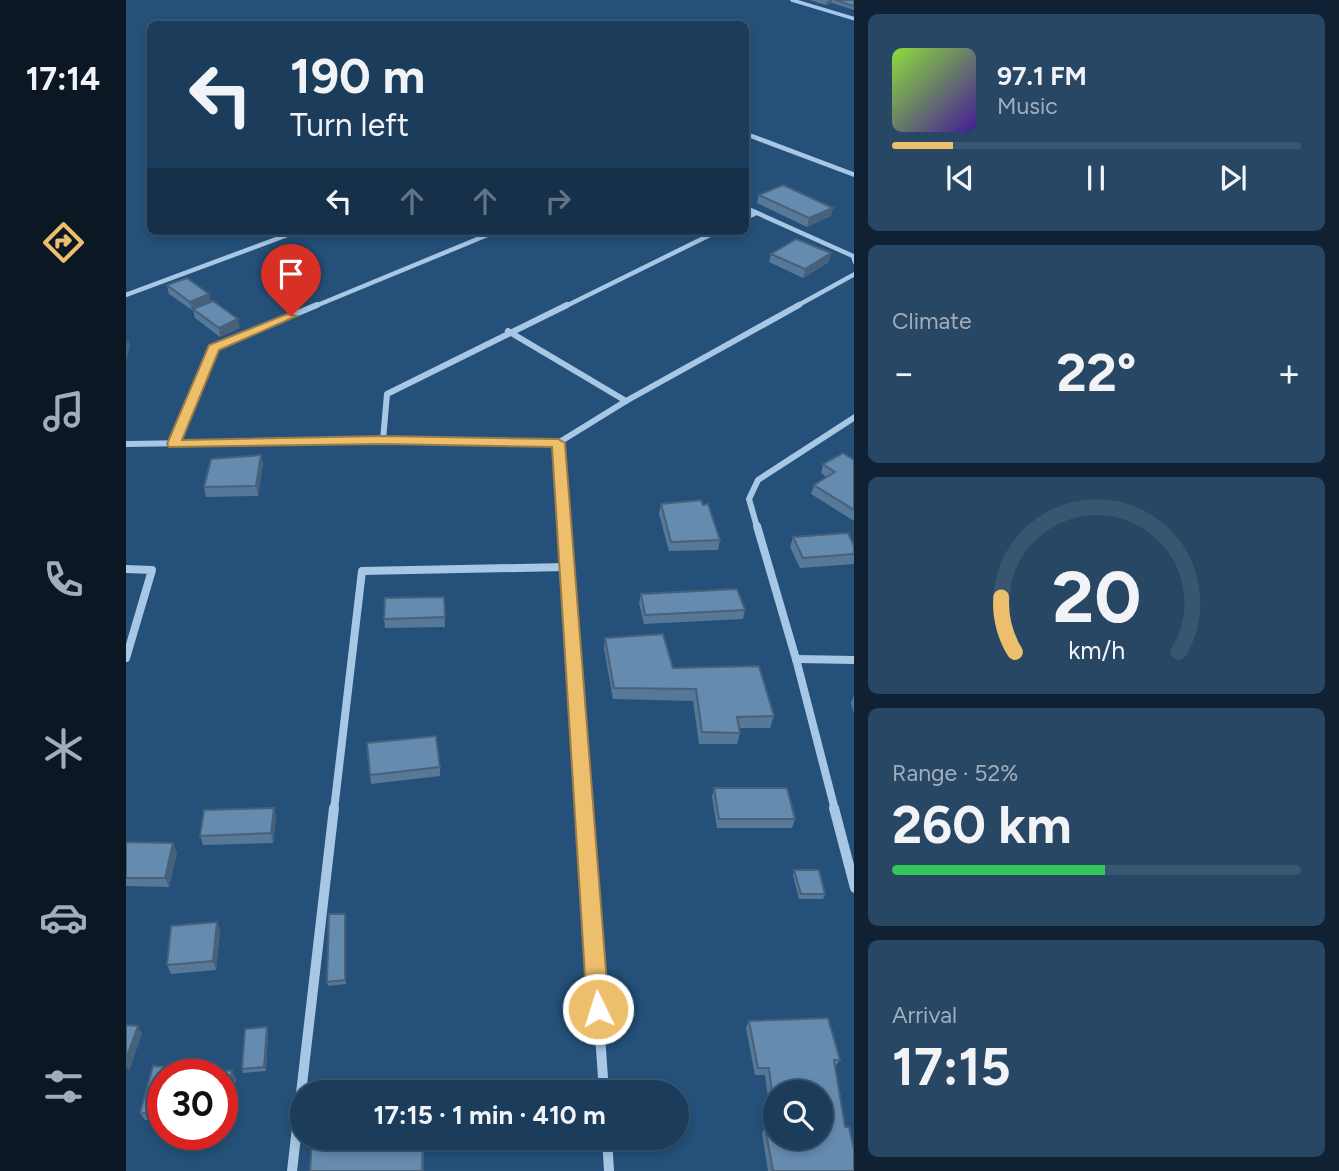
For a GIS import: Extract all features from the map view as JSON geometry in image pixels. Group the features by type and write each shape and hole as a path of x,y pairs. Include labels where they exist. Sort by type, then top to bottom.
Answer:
{"street":[{"path":"792,0 854,19"},
{"path":"749,135 854,175"},
{"path":"749,210 853,256 854,262"},
{"path":"749,216 756,213"},
{"path":"126,295 287,235"},
{"path":"173,444 214,348 487,235"},
{"path":"383,440 387,394 508,331 710,235"},
{"path":"126,444 383,440 558,443 626,401 854,274"},
{"path":"508,331 626,401"},
{"path":"854,417 758,480 750,499 796,659 854,888"},
{"path":"558,443 603,1080"},
{"path":"292,1171 362,571 566,568"},
{"path":"126,569 152,570 126,658"},
{"path":"796,659 854,660"},
{"path":"608,1150 610,1171"}],"building":[{"path":"835,0 854,0 854,6"},
{"path":"783,185 833,208 809,218 759,195"},
{"path":"796,239 831,253 805,269 771,254"},
{"path":"187,278 209,294 190,302 167,285"},
{"path":"213,301 238,319 219,328 193,309"},
{"path":"843,453 854,460 854,510 814,485 835,472 823,464"},
{"path":"261,455 256,486 204,487 211,459"},
{"path":"701,500 703,505 708,504 720,540 671,542 661,504"},
{"path":"848,533 854,546 854,554 803,558 793,537"},
{"path":"737,589 745,610 645,615 641,594"},
{"path":"444,597 445,617 384,619 385,598"},
{"path":"663,634 673,668 759,666 774,716 737,717 740,733 702,732 696,689 614,688 605,638"},
{"path":"436,736 440,767 370,775 367,743"},
{"path":"714,788 787,788 795,819 719,819"},
{"path":"274,808 271,833 200,836 204,810"},
{"path":"126,842 173,843 165,878 126,878"},
{"path":"794,870 819,870 825,894 801,894"},
{"path":"329,914 345,914 345,980 327,982"},
{"path":"217,922 213,961 167,965 171,926"},
{"path":"828,1018 840,1060 834,1060 845,1127 849,1127 854,1150 854,1171 773,1171 769,1150 833,1150 833,1080 770,1080 769,1068 758,1068 749,1021"},
{"path":"126,1025 138,1026 126,1059"},
{"path":"267,1027 264,1067 242,1069 245,1029"},
{"path":"147,1088 147,1114 140,1113"},
{"path":"311,1150 423,1150 422,1171 310,1171"}],"route":[{"path":"291,316 214,348 173,444 383,440 558,443 598,1009"}]}
